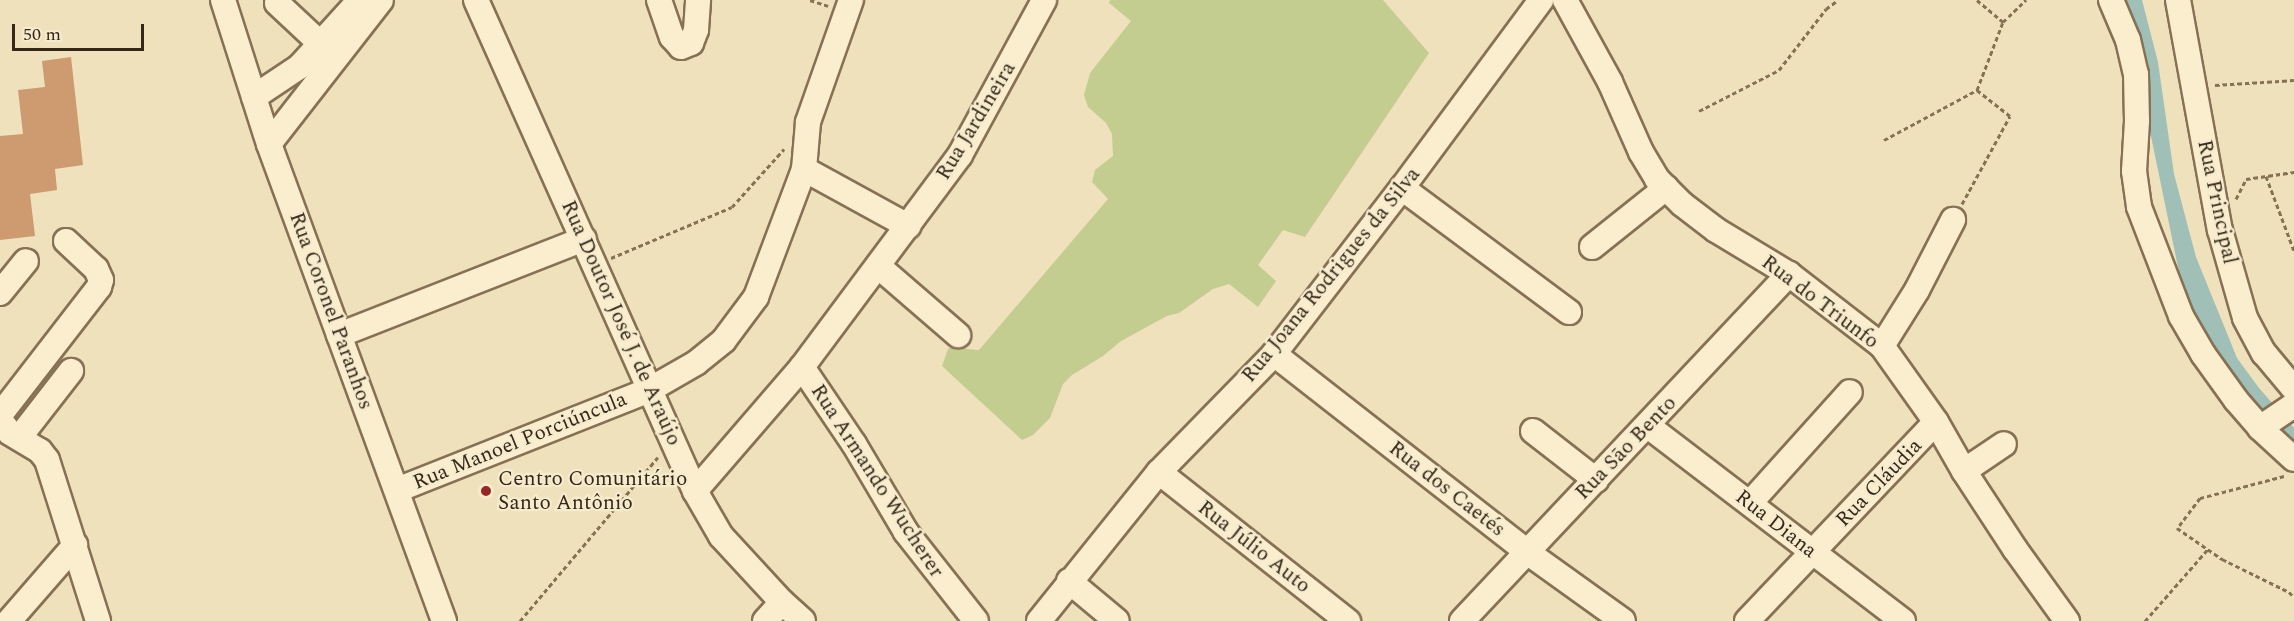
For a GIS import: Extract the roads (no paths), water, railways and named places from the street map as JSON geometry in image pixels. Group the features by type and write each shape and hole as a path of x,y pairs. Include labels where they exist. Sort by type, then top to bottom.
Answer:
{"street":[{"name":"Rua Coronel Paranhos","path":"223,0 269,144 444,621"},
{"path":"254,97 299,67 360,0"},
{"path":"269,144 381,0"},
{"name":"Rua Doutor José J. de Araújo","path":"476,0 695,491 722,536 782,602 803,621"},
{"path":"663,11 676,43 686,46 691,43 696,30 698,0"},
{"name":"Rua Manoel Porciúncula","path":"397,490 649,390 696,363 724,340 742,319 756,297 804,169 808,122 851,0"},
{"name":"Rua Jardineira","path":"695,491 802,367 960,155 1044,0"},
{"name":"Rua Joana Rodrigues da Silva","path":"1039,621 1159,472 1274,354 1402,188 1541,0"},
{"name":"Rua do Triunfo","path":"1565,0 1610,81 1641,152 1657,178 1716,230 1789,274 1882,346 1936,422 1964,471 2015,549 2067,621"},
{"path":"2111,0 2128,40 2136,74 2137,121 2134,171 2139,207 2181,315 2203,354 2261,427 2294,459"},
{"name":"Rua Principal","path":"2178,0 2220,230 2245,318 2292,401"},
{"path":"277,3 321,44"},
{"path":"804,169 908,226"},
{"path":"1402,188 1569,312"},
{"path":"1592,247 1666,188"},
{"path":"1882,346 1917,290 1953,220"},
{"path":"339,335 584,239"},
{"path":"0,415 99,287 101,280 96,269 66,241"},
{"path":"0,293 26,261"},
{"path":"878,266 958,335"},
{"name":"Rua São Bento","path":"1462,621 1789,274"},
{"name":"Rua dos Caetés","path":"1274,354 1527,552 1623,621"},
{"name":"Rua Armando Wucherer","path":"802,367 854,444 906,532 976,621"},
{"path":"19,438 71,371"},
{"path":"1750,503 1850,392"},
{"path":"2261,427 2292,401"},
{"path":"0,420 10,433 40,451 47,460 75,545 96,621"},
{"name":"Rua Cláudia","path":"1747,621 1936,422"},
{"name":"Rua Diana","path":"1648,426 1903,621"},
{"path":"1533,431 1596,480"},
{"path":"1964,471 2004,444"},
{"name":"Rua Júlio Auto","path":"1159,472 1348,621"},
{"path":"9,621 75,545"},
{"path":"1069,581 1117,621"},
{"path":"765,621 782,602"}],"water":[{"path":"2123,0 2142,0 2158,62 2174,174 2196,257 2237,358 2259,388 2294,428 2294,455 2277,438 2200,330 2180,277"}],"place":[{"name":"Centro Comunitário Santo Antônio","path":"486,491"}]}
